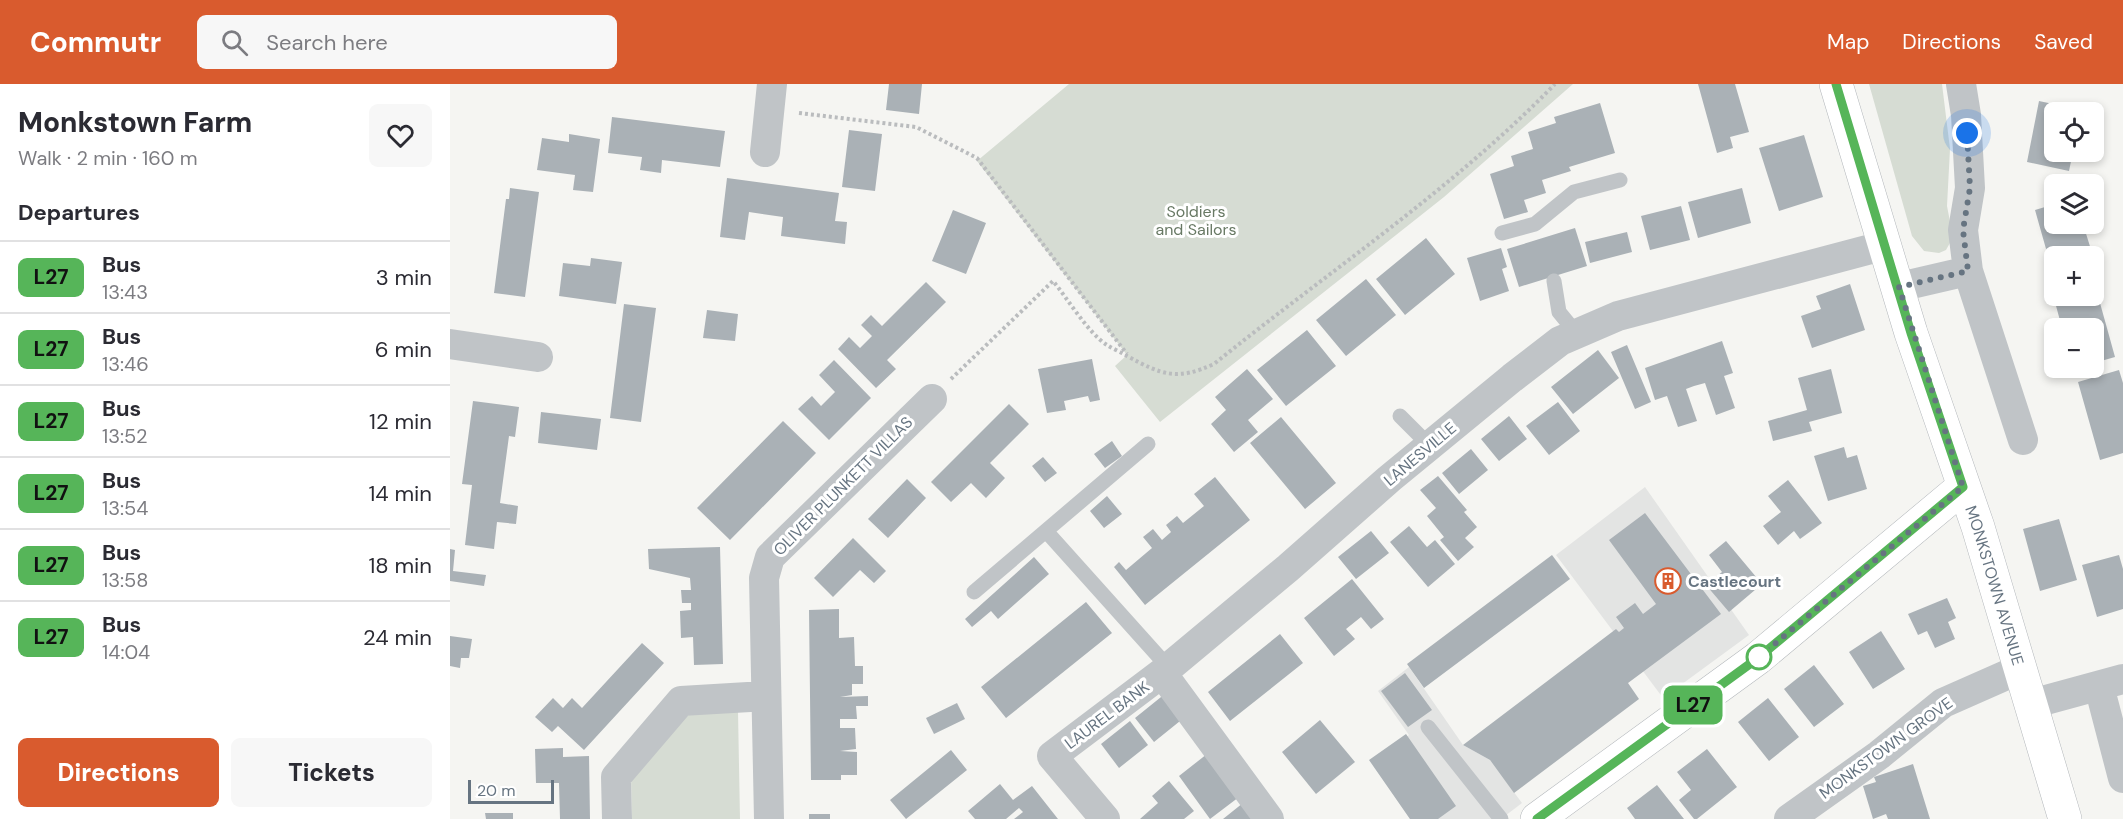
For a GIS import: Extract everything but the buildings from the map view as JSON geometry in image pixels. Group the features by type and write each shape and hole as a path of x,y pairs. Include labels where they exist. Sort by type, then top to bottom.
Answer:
{"street":[{"name":"MONKSTOWN AVENUE","path":"1836,84 1963,487 1978,527 2065,819"},
{"path":"1960,84 1966,114 1970,188 1963,230 1968,271 2022,440"},
{"path":"765,152 771,96"},
{"name":"LANESVILLE","path":"1165,670 1430,446 1512,378 1560,342 1618,316 1886,245"},
{"path":"1899,287 1968,271"},
{"path":"450,344 538,357"},
{"name":"OLIVER PLUNKETT VILLAS","path":"766,696 764,578 770,557 932,399"},
{"path":"1537,819 1758,658 1963,487"},
{"name":"MONKSTOWN GROVE","path":"1789,819 1879,755 1943,703 2020,669"},
{"path":"1165,670 1269,819"},
{"name":"LAUREL BANK","path":"1105,819 1052,756 1165,670"},
{"path":"2031,705 2111,683 2123,778"},
{"path":"617,819 616,777 681,701 766,696 769,819"}],"lane":[{"path":"1502,233 1537,230 1574,192 1620,180"},
{"path":"1554,281 1559,312 1577,334"},
{"path":"1400,416 1430,446"},
{"path":"974,592 1148,444"},
{"path":"1046,531 1165,670"},
{"path":"1428,727 1502,819"}],"path":[{"path":"932,399 1053,281 1100,340 1152,370 1172,374 1192,374 1214,364 1426,200 1529,111 1555,84"},
{"path":"771,96 916,127 977,158 1129,357"}],"shaded area":[{"path":"1645,487 1749,635 1663,698 1556,555"},
{"path":"1409,667 1463,745 1490,760 1522,803 1501,819 1410,819 1373,765 1409,735 1378,691"}],"green space":[{"name":"Soldiers and Sailors","path":"1069,84 1573,84 1444,197 1160,422 1115,366 1127,355 977,161"},
{"path":"1869,84 1942,84 1950,149 1947,206 1951,241 1946,250 1939,253 1924,251 1912,236"},
{"path":"738,711 740,819 632,819 631,774 686,712"}],"bus line":[{"name":"L27","path":"1537,819 1758,658 1963,487 1911,333 1836,84"}],"place":[{"name":"Castlecourt","path":"1668,581"}],"route":[{"path":"1759,657 1963,487 1911,333 1899,287 1968,271 1963,230 1970,188 1967,133"}]}
